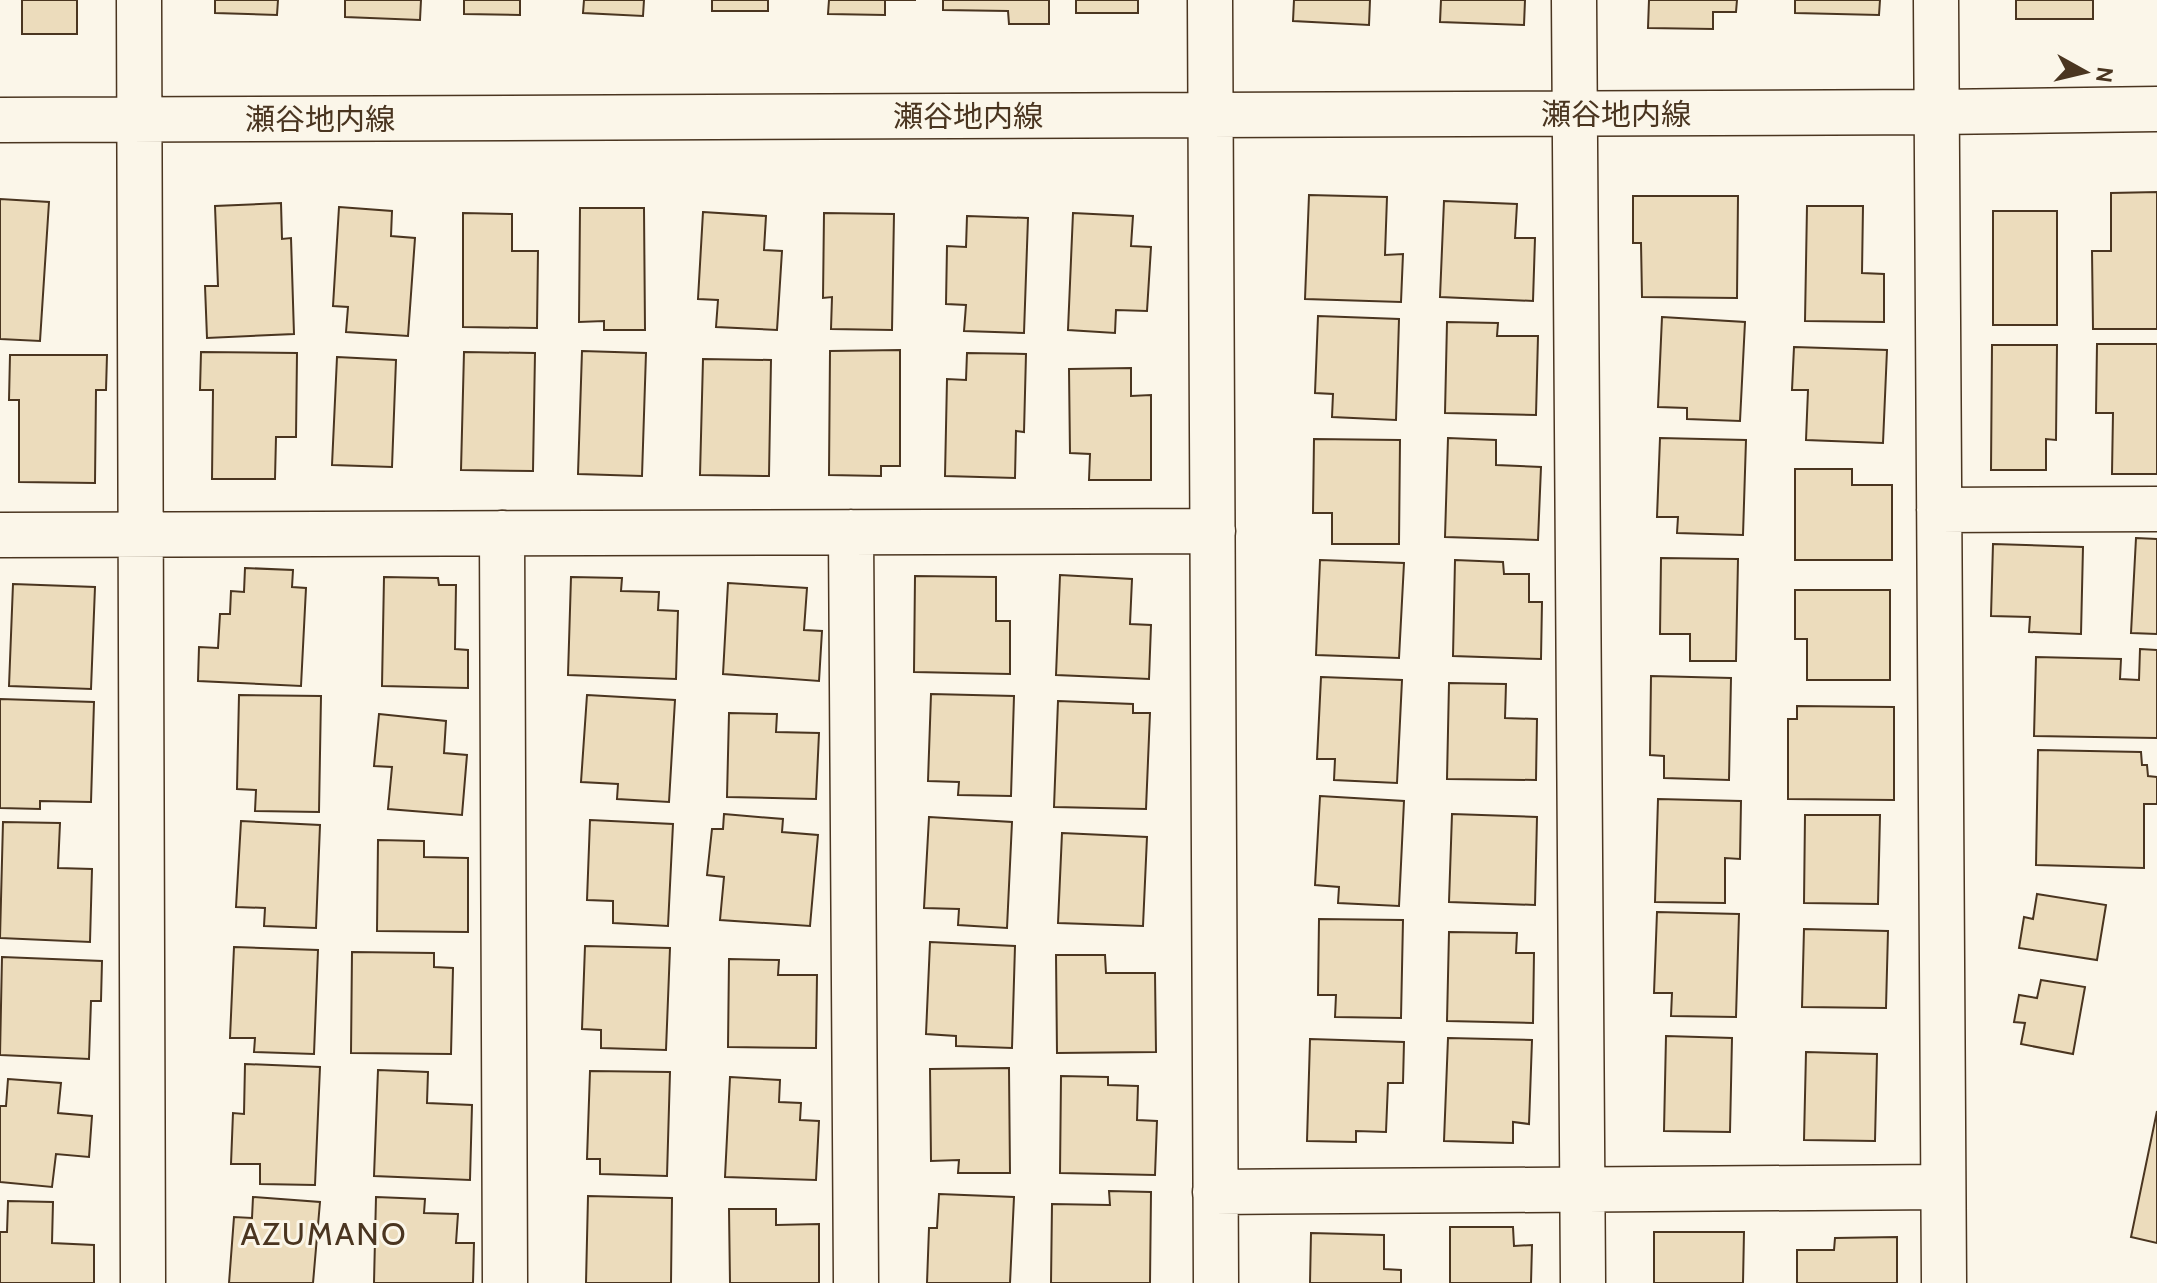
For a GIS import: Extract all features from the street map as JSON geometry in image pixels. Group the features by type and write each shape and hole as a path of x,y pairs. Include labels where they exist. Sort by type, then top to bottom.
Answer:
{"street":[{"path":"139,0 143,1283"},
{"path":"1210,0 1216,1283"},
{"path":"1574,0 1583,1283"},
{"path":"1936,0 1944,1283"},
{"name":"瀬谷地内線","path":"0,120 2157,109"},
{"path":"1939,510 2157,509"},
{"path":"0,535 1213,531"},
{"path":"851,532 856,1283"},
{"path":"502,533 505,1283"},
{"path":"1215,1192 1943,1187"}],"building":[{"path":"22,0 77,0 77,34 22,34"},
{"path":"215,0 278,0 277,15 215,13"},
{"path":"345,0 421,0 420,20 345,17"},
{"path":"464,0 520,0 520,15 464,14"},
{"path":"584,0 644,0 643,16 583,13"},
{"path":"712,0 768,0 768,11 712,11"},
{"path":"829,0 885,0 885,15 828,14"},
{"path":"943,0 1049,0 1049,24 1009,24 1008,11 943,10"},
{"path":"1076,0 1138,0 1138,13 1076,13"},
{"path":"1294,0 1370,0 1369,25 1293,21"},
{"path":"1441,0 1525,0 1524,25 1440,22"},
{"path":"1649,0 1737,0 1736,12 1713,12 1713,29 1648,28"},
{"path":"1795,0 1880,0 1879,15 1795,13"},
{"path":"2016,0 2093,0 2093,19 2016,19"},
{"path":"2157,192 2157,329 2093,329 2092,251 2111,251 2111,193"},
{"path":"1309,195 1387,197 1385,255 1403,254 1401,302 1305,299"},
{"path":"1633,196 1738,196 1737,298 1642,297 1641,243 1633,243"},
{"path":"0,199 49,202 40,341 0,339"},
{"path":"1444,201 1517,204 1515,238 1535,238 1533,301 1440,297"},
{"path":"281,203 282,239 291,238 294,334 207,338 205,286 218,286 215,206"},
{"path":"1807,206 1863,206 1862,273 1884,274 1884,322 1805,321"},
{"path":"339,207 392,211 391,236 415,238 408,336 346,332 348,307 333,306"},
{"path":"580,208 644,208 645,330 604,330 604,321 579,322"},
{"path":"1993,211 2057,211 2057,325 1993,325"},
{"path":"703,212 766,216 764,250 782,251 777,330 716,327 718,300 698,299"},
{"path":"463,213 512,214 512,251 538,251 537,328 463,327"},
{"path":"824,213 894,214 892,330 831,329 832,297 823,298"},
{"path":"1073,213 1133,216 1131,246 1151,247 1147,311 1116,310 1115,333 1068,330"},
{"path":"967,216 1028,218 1024,333 964,331 966,305 946,304 947,246 966,247"},
{"path":"1318,316 1399,319 1396,420 1332,417 1333,394 1315,393"},
{"path":"1662,317 1745,322 1740,421 1687,419 1687,408 1658,407"},
{"path":"1447,322 1498,323 1497,336 1538,336 1536,415 1445,413"},
{"path":"2097,344 2157,344 2157,474 2112,474 2113,413 2096,413"},
{"path":"1992,345 2057,345 2056,440 2046,439 2046,470 1991,470"},
{"path":"1794,347 1887,350 1883,443 1806,440 1808,390 1792,390"},
{"path":"900,350 900,466 881,466 881,476 829,475 830,351"},
{"path":"582,351 646,353 642,476 578,474"},
{"path":"201,352 297,353 296,437 276,437 275,479 212,479 213,390 200,390"},
{"path":"464,352 535,353 533,471 461,470"},
{"path":"967,353 1026,354 1024,432 1016,431 1015,478 945,476 947,379 966,380"},
{"path":"10,355 107,355 106,390 96,390 95,483 19,482 19,400 9,400"},
{"path":"337,357 396,360 392,467 332,465"},
{"path":"703,359 771,360 769,476 700,475"},
{"path":"1131,368 1131,396 1151,395 1151,480 1089,480 1090,454 1070,453 1069,369"},
{"path":"1448,438 1496,440 1496,465 1541,467 1538,540 1445,537"},
{"path":"1660,438 1746,440 1743,535 1677,533 1678,517 1657,517"},
{"path":"1314,439 1400,440 1399,544 1332,544 1332,513 1313,513"},
{"path":"1795,469 1852,469 1852,485 1892,485 1892,560 1795,560"},
{"path":"2136,538 2157,539 2157,634 2131,633"},
{"path":"1993,544 2083,547 2081,634 2029,632 2030,617 1991,616"},
{"path":"1661,558 1738,559 1736,661 1690,661 1690,634 1660,634"},
{"path":"1320,560 1404,563 1399,658 1316,655"},
{"path":"1455,560 1503,562 1504,574 1529,574 1529,602 1542,602 1541,659 1453,656"},
{"path":"245,568 293,570 292,587 306,588 301,686 198,681 199,647 218,648 220,614 230,614 231,591 244,592"},
{"path":"1060,575 1132,579 1130,624 1151,625 1149,679 1056,675"},
{"path":"915,576 996,577 996,621 1010,621 1010,674 914,672"},
{"path":"384,577 438,578 439,585 456,585 455,649 468,650 468,688 382,686"},
{"path":"571,577 622,578 621,591 659,592 658,610 678,611 676,679 568,675"},
{"path":"728,583 807,588 804,630 822,631 819,681 723,674"},
{"path":"13,584 95,587 91,689 9,686"},
{"path":"1795,590 1890,590 1890,680 1807,680 1807,639 1795,639"},
{"path":"2140,649 2157,650 2157,738 2034,736 2036,657 2121,659 2120,679 2139,680"},
{"path":"1651,676 1731,678 1729,780 1664,778 1664,756 1650,755"},
{"path":"1321,677 1402,680 1397,783 1334,780 1335,759 1317,759"},
{"path":"1449,683 1506,684 1505,718 1537,719 1536,780 1447,779"},
{"path":"931,694 1014,696 1011,796 958,795 959,782 928,781"},
{"path":"239,695 321,696 319,812 255,811 256,790 237,789"},
{"path":"587,695 675,700 669,802 617,799 618,784 581,782"},
{"path":"0,699 94,702 91,802 40,801 40,809 0,808"},
{"path":"1058,701 1133,704 1133,713 1150,713 1146,809 1054,807"},
{"path":"1797,706 1894,707 1894,800 1788,799 1788,719 1797,719"},
{"path":"729,713 777,714 776,732 819,733 816,799 727,797"},
{"path":"379,714 446,721 444,753 467,755 462,815 388,809 392,767 374,766"},
{"path":"2038,750 2141,752 2142,765 2147,765 2148,776 2157,777 2157,804 2144,804 2144,868 2036,865"},
{"path":"1320,796 1404,801 1399,906 1338,903 1339,887 1315,885"},
{"path":"1658,799 1741,801 1740,859 1725,858 1725,903 1655,902"},
{"path":"724,814 783,819 782,832 818,835 810,926 720,920 724,877 707,875 712,829 723,829"},
{"path":"1452,814 1537,817 1535,905 1449,902"},
{"path":"1805,815 1880,815 1878,904 1804,903"},
{"path":"929,817 1012,822 1007,928 958,925 959,909 924,908"},
{"path":"590,820 673,824 668,926 613,923 613,901 587,900"},
{"path":"241,821 320,825 316,928 264,926 265,908 236,907"},
{"path":"3,822 60,823 58,868 92,869 90,942 0,938"},
{"path":"1062,833 1147,837 1143,926 1058,923"},
{"path":"378,840 424,841 424,857 468,858 468,932 377,931"},
{"path":"2037,894 2106,905 2097,960 2019,948 2024,917 2033,919"},
{"path":"1657,912 1739,914 1736,1017 1671,1016 1672,993 1654,993"},
{"path":"1319,919 1403,920 1401,1018 1335,1017 1336,995 1318,995"},
{"path":"1804,929 1888,931 1886,1008 1802,1007"},
{"path":"1449,932 1517,933 1516,953 1534,953 1533,1023 1447,1021"},
{"path":"930,942 1015,946 1012,1048 956,1046 956,1036 926,1034"},
{"path":"585,946 670,948 666,1050 601,1048 601,1030 582,1029"},
{"path":"234,947 318,950 314,1054 254,1052 255,1038 230,1038"},
{"path":"352,952 434,953 434,967 453,968 451,1054 351,1053"},
{"path":"1056,955 1105,955 1106,973 1155,973 1156,1052 1057,1053"},
{"path":"2,957 102,961 101,1001 91,1001 89,1059 0,1055"},
{"path":"729,959 779,960 778,975 817,975 816,1048 728,1047"},
{"path":"2041,980 2085,987 2073,1054 2021,1044 2025,1023 2014,1022 2019,995 2037,998"},
{"path":"1666,1036 1732,1038 1730,1132 1664,1131"},
{"path":"1448,1038 1532,1040 1529,1124 1513,1122 1513,1143 1444,1141"},
{"path":"1310,1039 1404,1042 1403,1083 1388,1083 1386,1132 1356,1131 1356,1142 1307,1141"},
{"path":"1806,1052 1877,1054 1875,1141 1804,1140"},
{"path":"245,1064 320,1067 315,1185 260,1184 260,1164 231,1164 233,1113 244,1114"},
{"path":"1009,1068 1010,1173 958,1173 959,1160 931,1161 930,1069"},
{"path":"378,1070 428,1072 427,1103 472,1105 470,1180 374,1176"},
{"path":"590,1071 670,1072 667,1176 600,1174 600,1159 587,1159"},
{"path":"1061,1076 1108,1077 1108,1085 1138,1086 1137,1120 1157,1121 1155,1175 1060,1173"},
{"path":"730,1077 780,1080 779,1102 801,1103 800,1120 819,1121 816,1180 725,1177"},
{"path":"8,1079 61,1083 58,1113 92,1116 89,1157 56,1154 52,1187 0,1182 0,1106 6,1106"},
{"path":"2157,1111 2157,1243 2131,1237"},
{"path":"1109,1191 1151,1192 1150,1283 1051,1283 1052,1204 1110,1205"},
{"path":"939,1194 1014,1197 1010,1283 927,1283 929,1228 937,1228"},
{"path":"588,1196 672,1198 671,1283 586,1283"},
{"path":"253,1197 320,1202 313,1283 229,1283 234,1217 252,1218"},
{"path":"376,1197 425,1199 424,1213 458,1214 456,1243 474,1243 473,1283 374,1283"},
{"path":"8,1201 53,1202 52,1243 94,1245 94,1283 0,1283 0,1232 7,1232"},
{"path":"729,1209 776,1209 776,1225 819,1224 819,1283 730,1283"},
{"path":"1450,1227 1513,1227 1514,1246 1532,1245 1531,1283 1450,1283"},
{"path":"1654,1232 1744,1232 1743,1283 1654,1283"},
{"path":"1311,1233 1384,1235 1384,1269 1401,1270 1401,1283 1310,1283"},
{"path":"1897,1237 1897,1283 1797,1283 1797,1250 1834,1250 1835,1238"}],"district":[{"name":"AZUMANO","path":"324,1233"}]}
